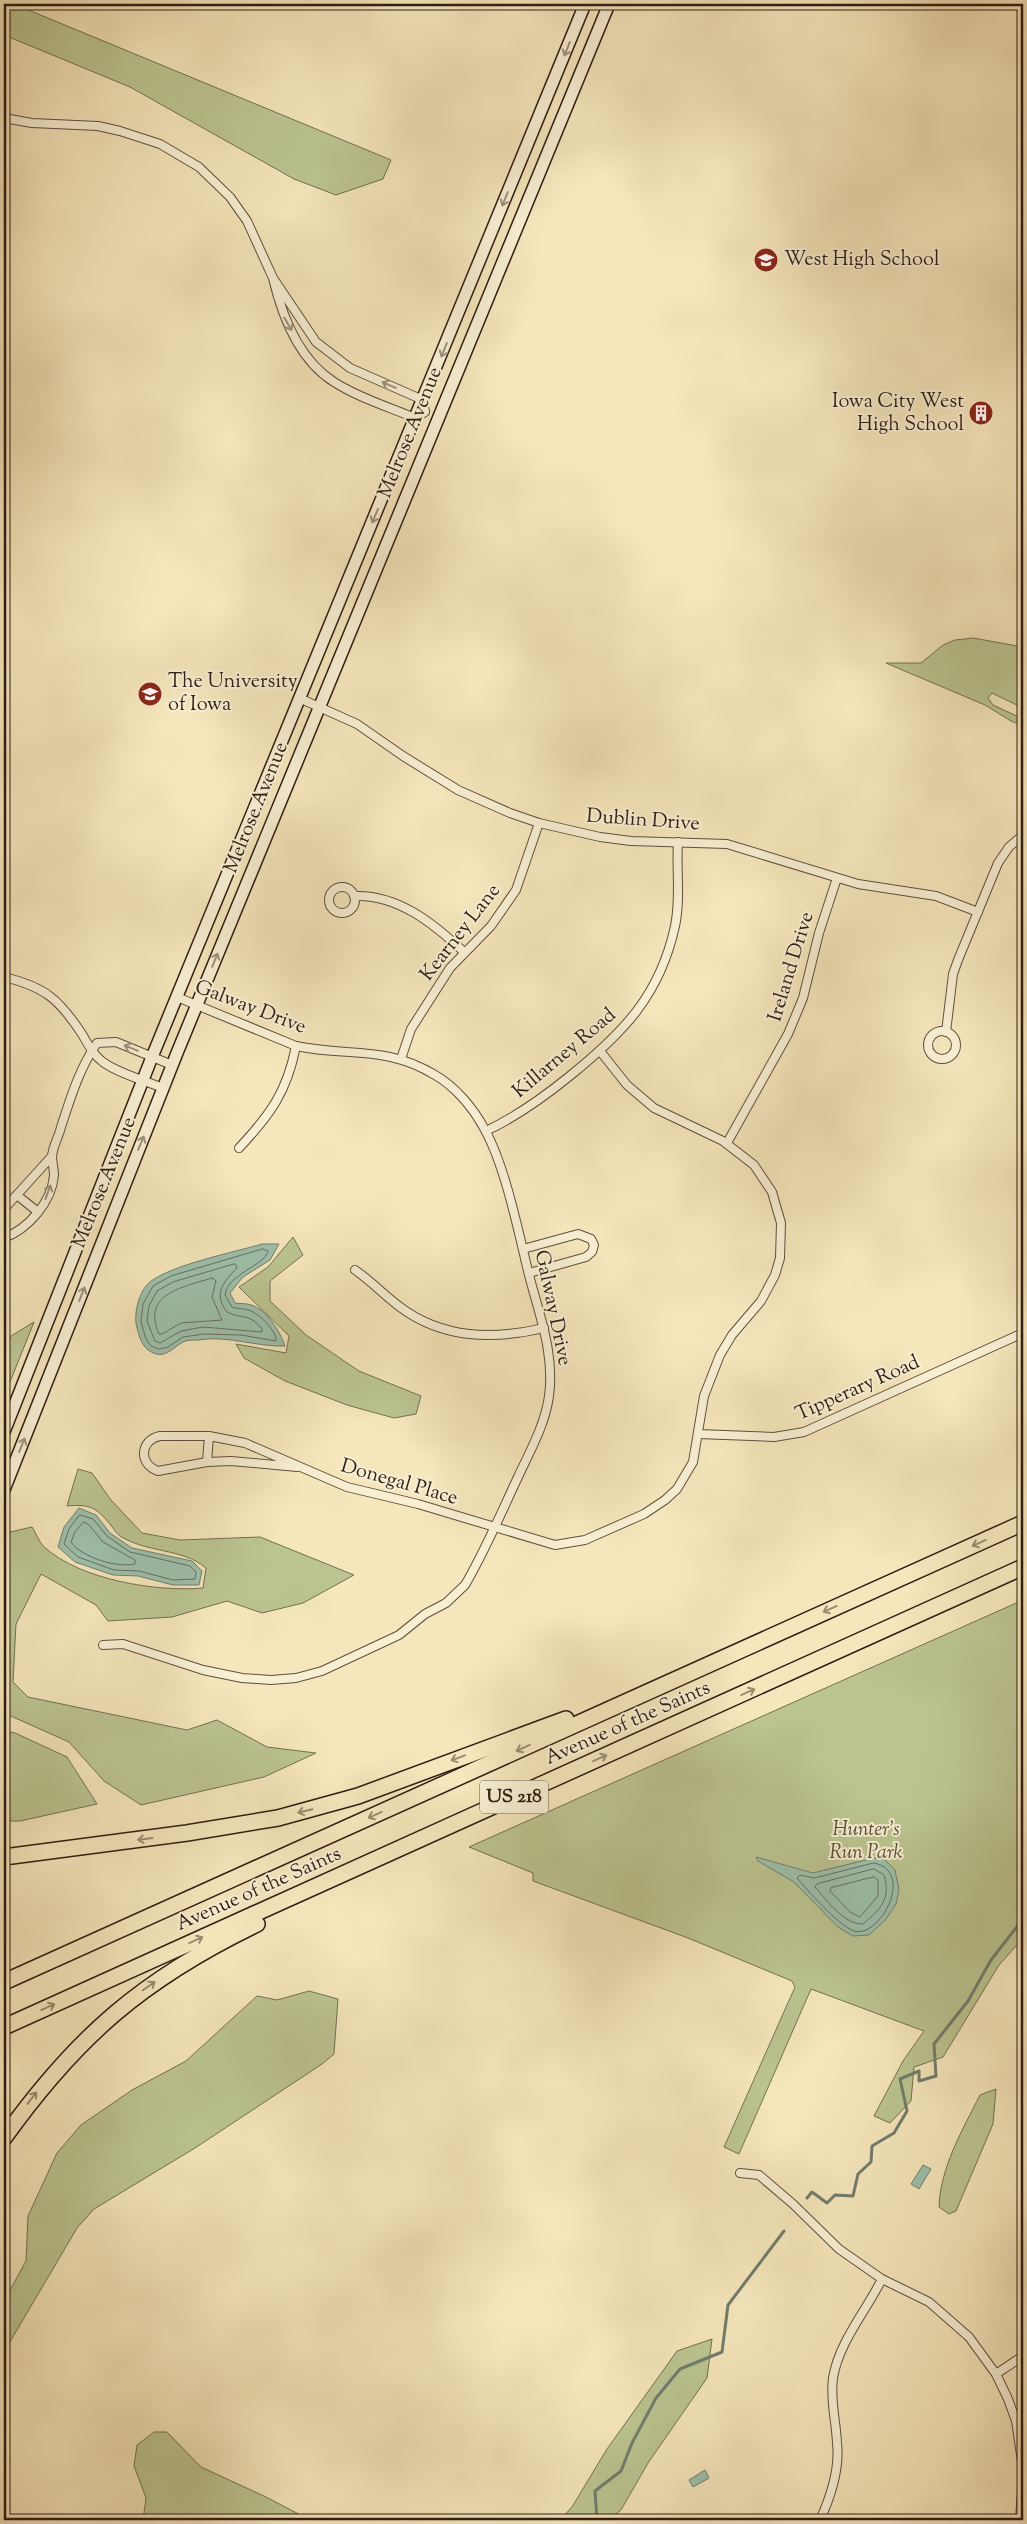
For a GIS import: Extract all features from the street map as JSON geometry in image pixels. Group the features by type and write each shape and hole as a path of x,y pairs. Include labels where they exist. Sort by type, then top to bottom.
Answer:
{"highway":[{"name":"Avenue of the Saints","path":"4,1982 1023,1523"},
{"name":"Avenue of the Saints","path":"4,2027 1023,1567"},
{"path":"4,1857 245,1825 323,1807 668,1682"},
{"path":"4,2138 51,2075 81,2043 118,2009 168,1973 248,1928 566,1774"}],"main road":[{"name":"Melrose Avenue","path":"4,1432 143,1079 586,4"},
{"name":"Melrose Avenue","path":"4,1490 172,1065 609,4"}],"street":[{"path":"4,118 32,123 98,126 144,137 199,167 230,197 247,221 273,278 308,332 328,352 350,368 423,400"},
{"path":"273,278 281,312 300,346 315,366 334,382 345,388 416,418"},
{"name":"Dublin Drive","path":"299,698 357,724 416,765 458,790 538,823 600,837 709,842 734,846 837,878 877,888 936,896 978,912"},
{"name":"Kearney Lane","path":"401,1059 411,1029 450,968 491,926 516,890 538,823"},
{"path":"946,1032 953,974 998,862 1009,847 1023,834"},
{"name":"Killarney Road","path":"486,1131 530,1107 600,1052 635,1015 661,972 675,923 678,893 678,842"},
{"name":"Ireland Drive","path":"727,1143 788,1034 803,998 819,933 837,878"},
{"path":"354,896 381,898 405,908 442,932 464,952"},
{"path":"4,977 26,983 55,999 66,1009 92,1051 103,1063 163,1088"},
{"name":"Galway Drive","path":"103,1646 123,1644 203,1670 242,1678 271,1680 296,1678 322,1671 399,1635 424,1614 456,1595 471,1574 494,1528 546,1412 550,1376 544,1328 498,1162 486,1131 466,1102 436,1075 401,1059 364,1051 314,1050 296,1046 177,997"},
{"path":"4,1210 52,1156 81,1067 97,1043 106,1041 116,1042 172,1065"},
{"path":"239,1148 261,1125 281,1095 289,1078 296,1046"},
{"name":"Donegal Place","path":"297,1467 258,1462 207,1462 158,1471 152,1469 143,1456 147,1442 153,1438 209,1436 262,1448 297,1467 356,1490 418,1504 544,1544 568,1545 585,1540 652,1510 677,1489 693,1462 704,1396 710,1378 732,1335 768,1289 780,1258 782,1241 778,1208 765,1179 754,1164 727,1143 654,1108 627,1085 600,1052"},
{"path":"4,1238 20,1230 38,1212 46,1198 54,1176 52,1156"},
{"path":"18,1196 38,1212"},
{"path":"523,1249 578,1234 591,1239 594,1246 592,1252 586,1257 529,1273"},
{"path":"355,1270 401,1307 437,1327 457,1333 495,1337 544,1328"},
{"name":"Tipperary Road","path":"698,1434 774,1437 804,1432 1023,1333"},
{"path":"207,1462 209,1436"},
{"path":"740,2173 759,2175 793,2204 839,2249 882,2279 908,2290 947,2316 970,2337 996,2374 1016,2421 1023,2468"},
{"path":"824,2519 838,2460 838,2443 832,2410 835,2369 843,2348 882,2279"},
{"path":"996,2374 1023,2356"},
{"path":"1020,2520 1023,2476"}],"green space":[{"path":"4,4 14,4 391,160 383,179 336,195 294,179 130,87 4,35"},
{"path":"973,638 1023,647 1023,708 992,693 988,698 993,705 1023,719 1023,726 985,705 886,663 921,663 943,645 955,640"},
{"path":"293,1237 303,1255 270,1281 270,1301 306,1335 359,1371 421,1396 416,1414 394,1418 347,1405 285,1381 244,1358 236,1344 286,1353 289,1336 239,1287 268,1267"},
{"path":"34,1322 4,1397 4,1351 11,1336"},
{"path":"78,1469 92,1473 111,1500 142,1533 180,1540 260,1537 354,1575 303,1603 262,1613 227,1601 172,1617 108,1621 96,1605 41,1574 16,1624 13,1682 28,1697 187,1730 217,1720 267,1747 316,1753 264,1777 141,1805 104,1781 69,1742 4,1713 4,1548 10,1532 32,1527 44,1547 78,1568 98,1576 164,1588 203,1588 206,1568 197,1562 130,1541 119,1535 105,1518 92,1508 87,1506 67,1506"},
{"name":"Hunter's Run Park","path":"1023,1600 1023,1938 999,1965 943,2057 914,2067 911,2101 890,2123 874,2116 903,2061 924,2031 811,1989 739,2154 724,2147 795,1987 792,1981 688,1938 533,1881 533,1873 469,1847"},
{"path":"4,1731 15,1733 67,1757 97,1804 20,1821 4,1821"},
{"path":"309,1991 338,1999 334,2054 322,2064 195,2148 94,2209 77,2228 4,2352 4,2301 26,2261 28,2216 57,2153 81,2125 132,2090 186,2061 257,1996 277,2000"},
{"path":"996,2089 993,2124 956,2211 949,2214 939,2207 940,2192 948,2163 980,2095"},
{"path":"712,2339 707,2378 648,2463 621,2510 609,2520 560,2520 572,2507 607,2449 677,2351"},
{"path":"154,2432 167,2432 201,2467 310,2520 143,2520 146,2498 134,2466 137,2445"}],"water":[{"path":"262,1244 279,1244 270,1260 243,1277 230,1293 235,1303 251,1305 262,1311 280,1334 285,1346 220,1339 190,1340 160,1355 145,1347 138,1332 136,1310 143,1291 150,1282 173,1270"},
{"path":"79,1508 96,1515 110,1533 132,1548 192,1561 202,1571 199,1585 173,1585 138,1576 113,1575 75,1562 58,1547 64,1527"},
{"path":"756,1857 813,1873 874,1858 885,1860 895,1870 899,1890 896,1904 886,1919 869,1935 853,1936 838,1927 794,1882 758,1861"},
{"path":"923,2165 931,2169 919,2189 911,2184"},
{"path":"705,2470 709,2478 693,2487 689,2480"}],"waterway":[{"path":"807,2198 812,2192 827,2203 835,2195 853,2196 858,2174 871,2162 872,2146 894,2133 907,2111 900,2079 919,2071 919,2081 936,2076 934,2044 968,2001 991,1960 1023,1919"},
{"path":"597,2520 595,2491 621,2471 632,2443 656,2398 680,2369 722,2352 728,2305 784,2231"}],"place":[{"name":"West High School","path":"766,260"},
{"name":"Iowa City West High School","path":"981,413"},
{"name":"The University of Iowa","path":"150,694"}]}
